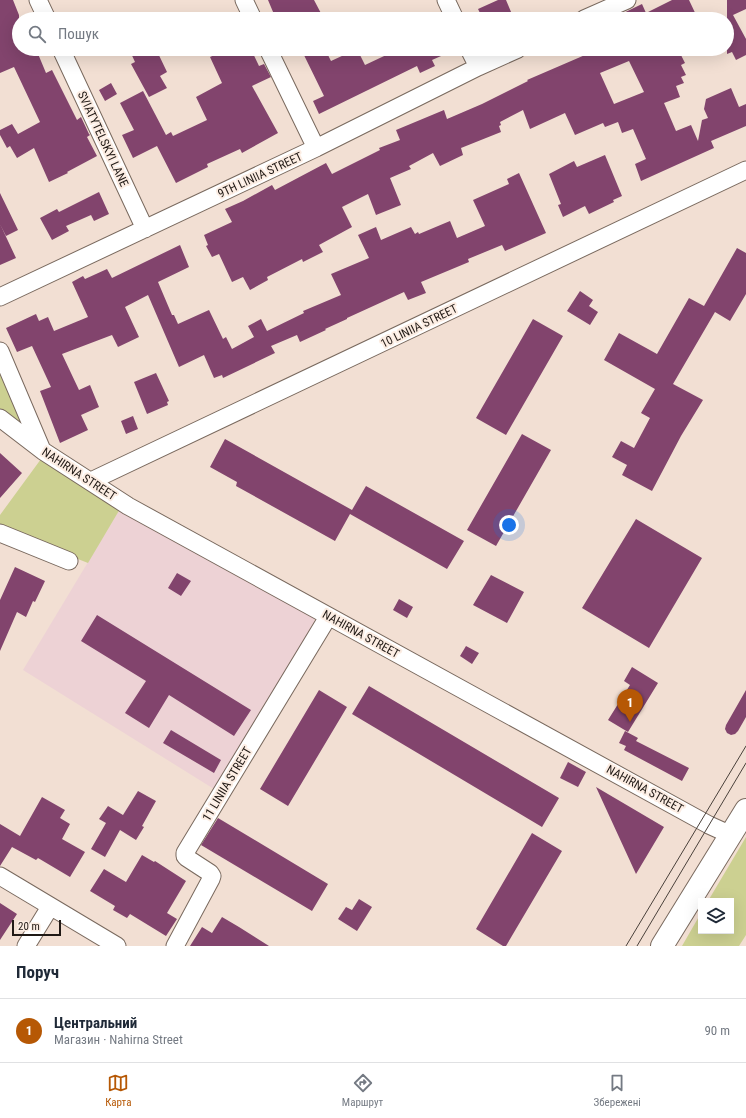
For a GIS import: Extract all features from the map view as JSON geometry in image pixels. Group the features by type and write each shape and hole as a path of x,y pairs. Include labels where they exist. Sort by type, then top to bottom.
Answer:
{"main road":[{"path":"662,946 746,810"}],"street":[{"path":"38,0 44,12"},
{"path":"244,0 250,12"},
{"path":"446,0 452,12"},
{"path":"600,12 627,0"},
{"name":"SVIATYTELSKYI LANE","path":"64,56 146,229"},
{"path":"271,56 316,148"},
{"path":"472,56 478,67"},
{"name":"9TH LINIIA STREET","path":"0,297 316,148 502,56"},
{"name":"10 LINIIA STREET","path":"91,481 746,170"},
{"path":"0,351 43,451"},
{"name":"NAHIRNA STREET","path":"0,418 43,451 128,506 709,825 731,835"},
{"path":"0,533 69,560"},
{"name":"11 LINIIA STREET","path":"175,946 212,876 210,873 187,858 185,856 185,852 328,617"},
{"path":"0,876 117,946"},
{"path":"26,946 50,907"}],"shaded area":[{"path":"120,509 314,617 315,626 214,789 23,670"}],"green space":[{"path":"0,360 25,422 21,425 0,409"},
{"path":"41,459 120,509 88,563 0,528 0,515"},
{"path":"746,837 746,935 739,946 682,946 698,918 698,934 734,934 734,898 710,898"}],"building":[{"path":"0,0 13,0 18,12 12,12 12,56 39,56 46,73 52,70 77,120 81,117 90,135 87,137 97,156 49,182 34,148 17,158 10,146 7,148 0,135 0,130 12,124 18,134 40,122 14,67 0,73"},
{"path":"268,0 314,0 320,12 273,12"},
{"path":"498,0 506,0 511,12 480,12 478,9"},
{"path":"672,0 689,0 695,12 648,12"},
{"path":"727,0 746,0 746,9 734,15 734,12 727,12"},
{"path":"642,4 646,12 625,12"},
{"path":"734,17 746,39 746,55 736,60 734,56"},
{"path":"132,56 159,56 167,72 160,76 167,88 149,97 131,64 135,62"},
{"path":"254,56 259,66 264,64 271,77 252,86 278,133 242,153 240,149 207,164 208,167 176,183 157,146 133,158 122,135 134,130 120,103 143,91 166,135 171,132 173,136 207,120 196,97 222,83 210,57"},
{"path":"304,56 328,56 331,61 342,56 360,56 365,65 384,56 441,56 432,60 435,66 420,73 417,66 319,114 313,101 324,96"},
{"path":"583,56 682,56 685,63 681,65 686,75 681,77 684,83 676,86 680,97 664,103 676,131 691,125 698,141 702,120 708,118 704,109 706,99 731,88 739,107 746,104 746,126 711,141 714,148 641,181 635,164 646,159 633,129 622,133 618,122 605,127 603,123 575,135 565,113 530,129 523,110 500,122 501,125 499,126 501,132 461,148 463,155 440,166 433,153 409,166 411,169 390,178 401,205 376,215 368,194 342,207 352,227 319,245 323,252 303,262 302,259 267,277 268,280 250,290 243,277 232,282 219,254 212,257 206,246 208,245 204,235 232,222 225,209 272,185 275,190 326,163 332,174 380,150 379,148 400,140 396,130 444,110 447,119 482,104 528,81 527,80","holes":["629,61 644,92 614,104 600,73"]},
{"path":"111,83 117,94 105,101 99,90"},
{"path":"605,155 622,196 613,200 614,202 589,214 585,206 563,217 558,205 561,204 549,174 574,161 577,167"},
{"path":"519,173 546,233 505,251 502,245 468,259 469,262 421,282 426,293 408,300 404,292 347,318 300,342 297,335 271,346 275,353 223,378 222,375 214,378 204,355 179,367 148,295 125,307 139,337 118,347 112,335 62,354 79,390 90,385 99,407 81,415 88,430 60,443 40,391 51,387 32,346 17,352 6,328 36,314 39,321 48,317 54,331 88,317 72,282 83,276 85,279 107,269 112,278 180,245 189,267 158,282 172,315 174,315 178,324 209,310 223,339 226,337 232,349 254,337 248,326 261,319 267,331 304,313 303,311 341,295 331,274 369,258 358,235 376,227 381,240 411,227 415,234 418,232 419,234 450,221 457,238 485,226 473,200 509,184 507,179"},
{"path":"99,192 109,214 94,221 91,215 66,226 69,231 52,240 40,218 57,209 59,212"},
{"path":"0,193 18,230 6,236 0,224"},
{"path":"0,224 16,258 0,265"},
{"path":"737,248 746,253 746,294 730,321 715,312 673,384 703,400 681,436 652,491 622,475 627,465 612,457 621,441 634,448 650,418 641,413 655,389 604,360 619,333 657,354 689,298 704,306"},
{"path":"580,291 593,300 589,306 598,312 590,325 567,311"},
{"path":"533,319 563,336 506,435 476,418"},
{"path":"156,373 169,401 167,402 168,405 147,414 134,382"},
{"path":"133,416 138,429 126,434 121,421"},
{"path":"522,434 551,450 496,546 467,530"},
{"path":"225,439 352,510 366,486 464,541 447,569 350,514 335,541 236,486 237,482 210,467"},
{"path":"0,453 22,473 0,498"},
{"path":"636,519 702,558 649,648 582,608"},
{"path":"15,567 45,581 35,602 33,601 26,617 17,612 0,651 0,600"},
{"path":"177,573 191,581 181,596 168,588"},
{"path":"491,575 524,592 507,623 473,605"},
{"path":"399,599 413,607 407,618 393,610"},
{"path":"97,615 251,710 234,736 169,695 149,728 125,713 146,681 81,641"},
{"path":"466,646 479,653 472,664 460,656"},
{"path":"632,667 658,683 628,732 608,720 630,685 624,681"},
{"path":"369,686 559,798 542,827 352,714"},
{"path":"319,690 347,707 288,806 260,789"},
{"path":"746,690 746,717 738,731 731,735 727,733 725,729 726,725"},
{"path":"171,730 221,760 214,773 163,743"},
{"path":"625,731 638,738 636,741 689,768 682,781 624,750 626,746 619,743"},
{"path":"568,762 586,772 578,787 560,778"},
{"path":"596,787 664,827 636,874"},
{"path":"138,791 156,801 136,840 120,830 105,857 91,849 106,823 99,819 108,806 123,815"},
{"path":"42,797 65,810 60,818 70,824 62,839 85,852 70,877 38,858 36,860 12,847 0,866 0,824 20,836"},
{"path":"218,818 328,884 312,911 201,845"},
{"path":"532,833 562,851 506,946 503,946 476,929"},
{"path":"142,855 154,862 155,861 186,881 167,913 177,919 166,936 130,914 127,918 113,910 115,906 90,891 104,869 126,882"},
{"path":"359,899 372,907 357,931 338,919 346,907 352,910"},
{"path":"0,903 17,914 0,940"},
{"path":"222,917 269,946 190,946 202,927 212,933"}],"tram line":[{"path":"626,946 746,746"},
{"path":"637,946 746,763"}],"place":[{"name":"Центральний","path":"630,722"}]}
